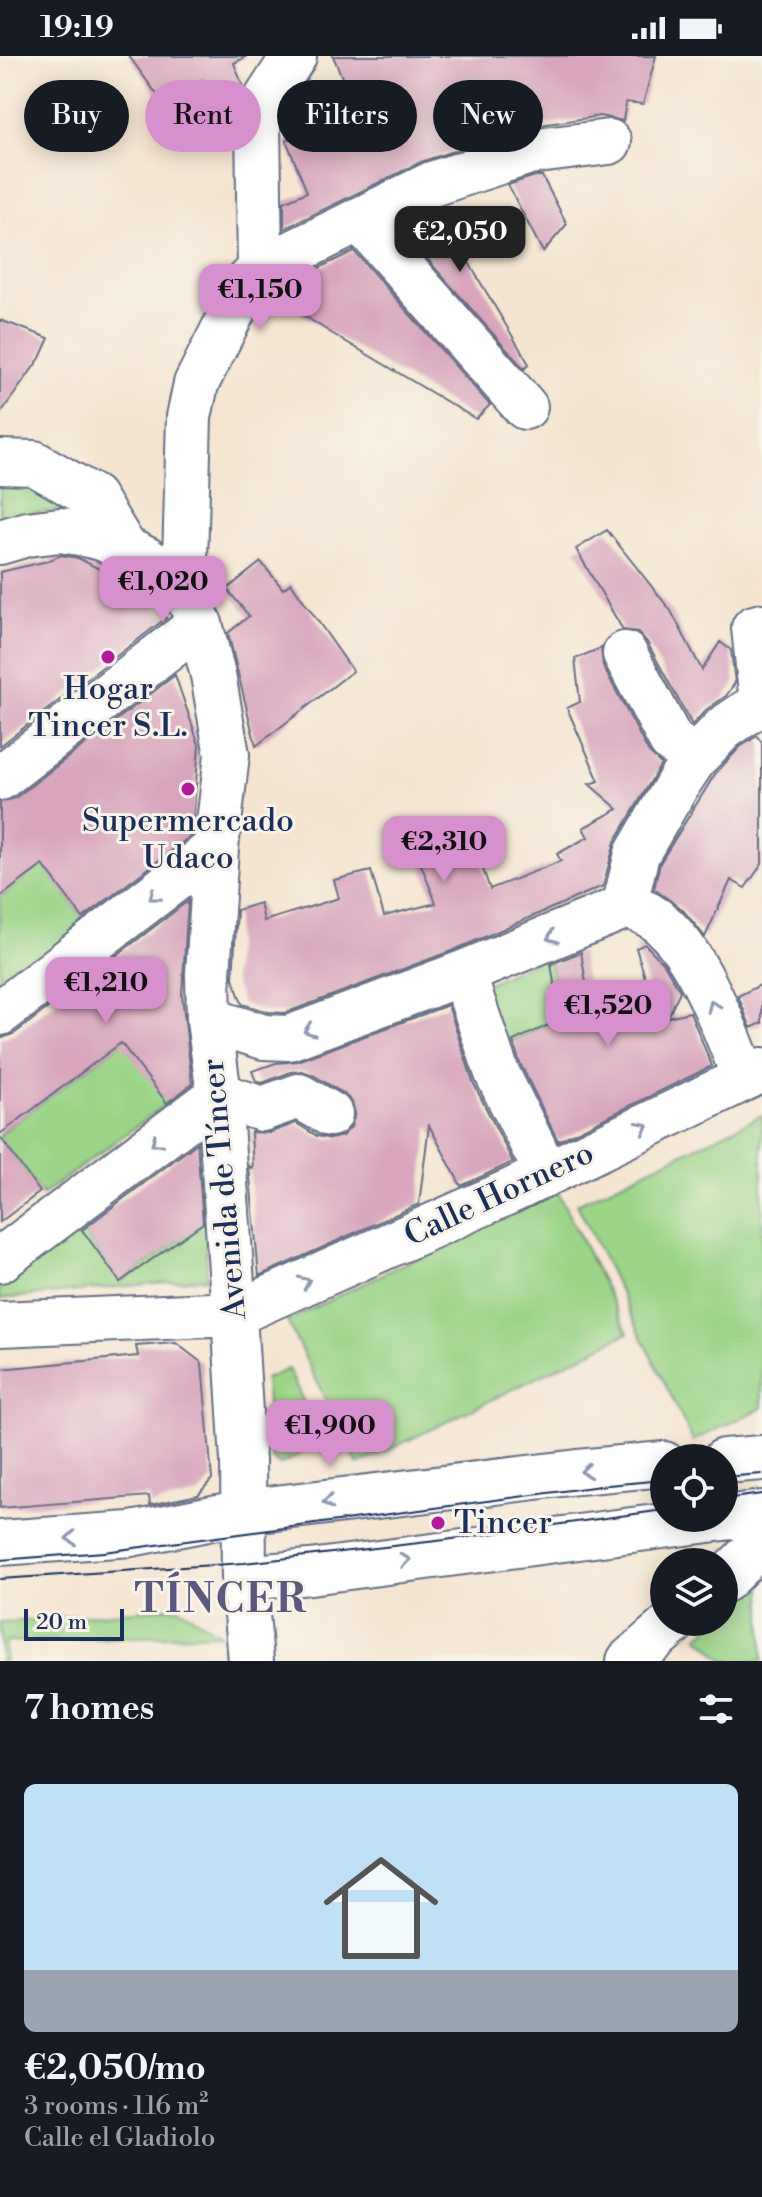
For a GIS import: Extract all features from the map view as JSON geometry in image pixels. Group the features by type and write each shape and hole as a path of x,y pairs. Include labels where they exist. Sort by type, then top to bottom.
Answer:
{"street":[{"path":"260,269 258,118 263,104 294,56"},
{"path":"175,582 185,562 189,417 196,384 247,283 260,269 432,184 529,152 609,142"},
{"path":"361,221 525,407"},
{"path":"0,462 34,463 93,497 125,549"},
{"name":"Avenida de Tíncer","path":"0,542 27,534 60,530 102,538 146,559 175,582 188,597 200,624 227,755 216,848 208,974 209,1020 219,1095 234,1314 243,1461 244,1578 251,1661"},
{"path":"0,778 200,624"},
{"path":"624,907 637,854 695,758 724,728 762,702 758,627"},
{"path":"625,654 671,741 695,758"},
{"path":"0,1013 216,848"},
{"path":"209,1020 264,1037 289,1038 463,973 624,907 638,908 668,929 695,966 754,1074"},
{"path":"463,973 497,1073 535,1150"},
{"name":"Calle Hornero","path":"234,1314 513,1190 754,1074"},
{"path":"0,1260 219,1095 262,1109 299,1096 330,1114"},
{"path":"0,1324 234,1314"},
{"path":"738,1460 762,1458"},
{"path":"0,1543 131,1534 243,1512 650,1465"},
{"path":"244,1578 762,1513"},
{"path":"738,1566 762,1543"},
{"path":"629,1661 658,1636"}],"green space":[{"path":"0,477 33,485 70,510 0,518"},
{"path":"43,864 87,923 0,988 0,897"},
{"path":"549,954 560,1020 498,1047 478,988"},
{"path":"122,1042 168,1103 42,1195 0,1134"},
{"path":"762,1115 762,1408 693,1441 577,1204"},
{"path":"556,1189 628,1333 358,1465 287,1321"},
{"path":"75,1221 121,1282 205,1221 207,1278 0,1299 0,1279"},
{"path":"288,1369 323,1442 280,1465 272,1459 265,1379"},
{"path":"762,1582 762,1661 725,1661 698,1637 738,1636 738,1602"},
{"path":"178,1607 220,1634 5,1642 5,1661 0,1661 0,1623"}],"building":[{"path":"129,56 247,56 234,63 240,80 146,80"},
{"path":"333,56 656,56 643,104 626,102 623,121 600,116 543,125 543,80 433,80 433,152 450,152 421,162 284,229 284,202 307,192 291,152 417,152 417,80 343,80"},
{"path":"542,176 567,224 543,252 508,185"},
{"path":"440,208 529,364 524,369 400,228"},
{"path":"354,251 490,405 476,419 328,331 300,313 289,301 282,286"},
{"path":"0,320 49,338 40,358 0,414"},
{"path":"607,530 671,611 702,670 720,642 731,650 735,683 726,696 692,725 647,642 638,632 623,630 576,549"},
{"path":"61,555 78,558 113,576 145,596 166,618 0,746 0,572"},
{"path":"261,562 283,589 291,583 353,671 256,746 228,633 249,616 227,589"},
{"path":"601,648 603,666 649,753 661,764 615,842 603,886 454,950 285,1013 268,1012 242,1004 233,978 237,910 260,903 264,921 339,898 334,880 371,871 384,916 436,903 417,854 470,833 490,889 561,861 557,854 588,837 583,828 618,809 589,784 599,781 567,708 580,702 575,659"},
{"path":"175,675 199,745 192,835 83,918 43,865 0,897 0,802 15,798"},
{"path":"757,736 762,743 762,864 745,888 731,880 705,937 682,909 654,889 660,863 715,774 740,747"},
{"path":"188,901 182,995 192,1084 167,1103 121,1043 0,1134 0,1039 15,1033"},
{"path":"645,944 664,964 680,991 668,1017 690,1012 712,1066 558,1141 520,1063 513,1041 560,1020 551,964 581,952 590,1007 651,997 636,948"},
{"path":"762,984 762,1023 751,1028 738,996"},
{"path":"448,1005 474,1084 513,1162 461,1186 429,1125 419,1204 259,1276 249,1166 253,1168 251,1132 269,1133 296,1123 317,1136 331,1139 342,1136 351,1127 355,1113 352,1102 343,1093 311,1074 291,1072 262,1083 256,1081 252,1071 276,1063 298,1061"},
{"path":"0,1137 40,1192 0,1222"},
{"path":"197,1143 203,1223 120,1282 82,1230"},
{"path":"176,1343 202,1363 212,1479 198,1495 150,1505 149,1496 0,1508 0,1369 138,1356 136,1346"}],"tram line":[{"path":"738,1476 762,1474"},
{"path":"0,1560 104,1552 650,1481"},
{"path":"738,1497 762,1494"},
{"path":"0,1579 244,1563 650,1512"}],"place":[{"name":"Hogar Tincer S.L.","path":"108,657"},
{"name":"Supermercado Udaco","path":"188,789"},
{"name":"Tincer","path":"438,1523"}],"district":[{"name":"TÍNCER","path":"221,1600"}]}
